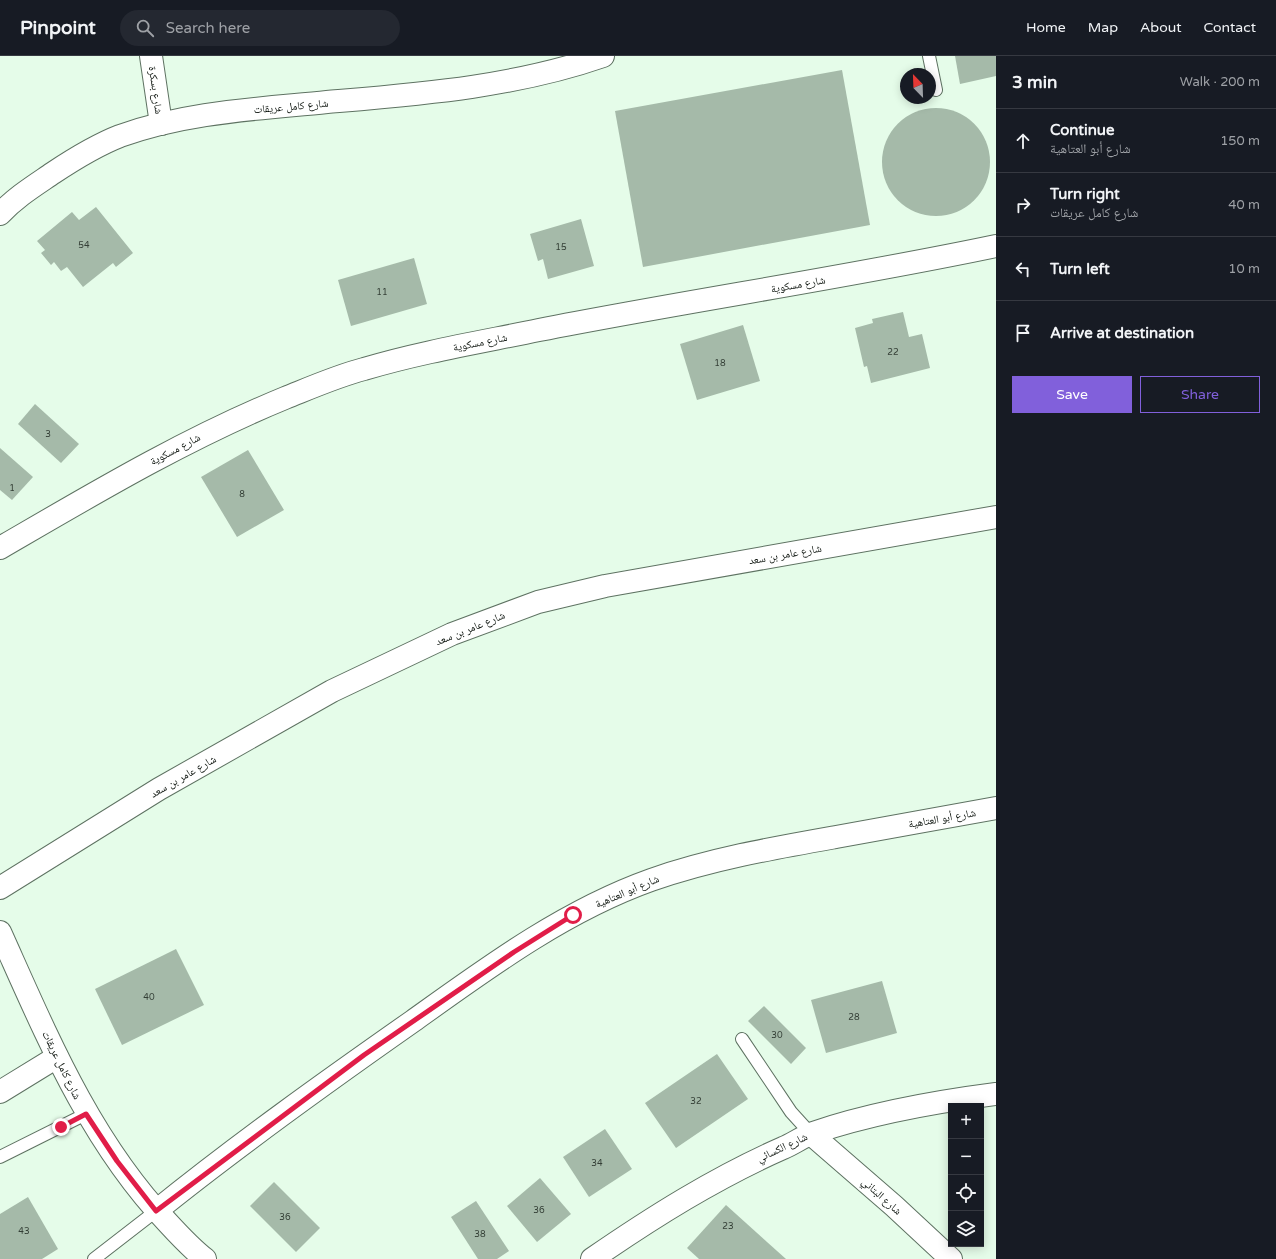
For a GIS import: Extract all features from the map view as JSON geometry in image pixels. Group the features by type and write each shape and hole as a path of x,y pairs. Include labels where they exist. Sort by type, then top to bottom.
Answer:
{"street":[{"name":"شارع بسكرة","path":"151,56 161,124"},
{"name":"شارع كامل عريقات","path":"0,214 17,197 72,160 119,137 161,124 226,112 440,92 496,83 572,67 603,56"},
{"name":"شارع مسكوية","path":"0,548 82,500 226,423 362,369 449,348 596,319 914,263 996,246"},
{"name":"شارع عامر بن سعد","path":"0,888 159,790 325,695 452,634 538,602 605,586 996,517"},
{"name":"شارع أبو العتاهية","path":"156,1211 357,1060 454,992 573,915 612,896 649,881 691,867 768,848 996,808"},
{"name":"شارع كامل عريقات","path":"0,932 57,1057 86,1114 117,1161 156,1211 205,1259"},
{"path":"0,1092 57,1057"},
{"name":"شارع الكسائي","path":"592,1259 641,1225 750,1162 811,1134 887,1112 945,1101 996,1094"},
{"name":"شارع البتاني","path":"811,1134 894,1206 951,1259"}],"lane":[{"path":"929,56 931,68"},
{"path":"742,1039 791,1112 811,1134"},
{"path":"0,1157 86,1114"},
{"path":"94,1259 156,1211"}],"building":[{"path":"955,56 996,56 996,76 960,84"},
{"path":"842,70 870,225 643,267 615,111"},
{"path":"936,108 957,112 974,124 986,141 990,162 986,183 974,200 957,212 936,216 915,212 898,200 886,183 882,162 886,141 898,124 915,112"},
{"path":"96,207 133,253 116,267 113,263 83,287 67,267 61,271 54,262 51,265 41,253 45,250 37,241 72,212 79,220"},
{"path":"581,219 594,266 548,279 543,259 538,261 530,234"},
{"path":"414,258 427,304 351,326 338,280"},
{"path":"903,312 909,337 922,334 930,368 871,383 867,366 864,367 855,328 873,323 872,319"},
{"path":"743,325 760,381 697,400 680,344"},
{"path":"35,404 79,444 61,463 18,424"},
{"path":"0,448 33,477 12,500 0,490"},
{"path":"248,450 284,510 237,537 201,477"},
{"path":"176,949 204,1005 122,1045 95,989"},
{"path":"882,981 897,1033 826,1053 811,1000"},
{"path":"764,1006 806,1048 791,1064 748,1021"},
{"path":"717,1054 748,1099 676,1148 645,1103"},
{"path":"605,1129 632,1169 589,1197 563,1157"},
{"path":"540,1178 571,1214 537,1242 507,1206"},
{"path":"274,1182 320,1228 296,1252 250,1206"},
{"path":"28,1197 58,1249 42,1259 0,1259 0,1214"},
{"path":"476,1201 509,1251 497,1259 478,1259 451,1217"},
{"path":"726,1205 786,1259 699,1259 687,1248"}],"route":[{"path":"61,1127 86,1114 117,1161 156,1211 364,1055 454,992 573,915"}]}
